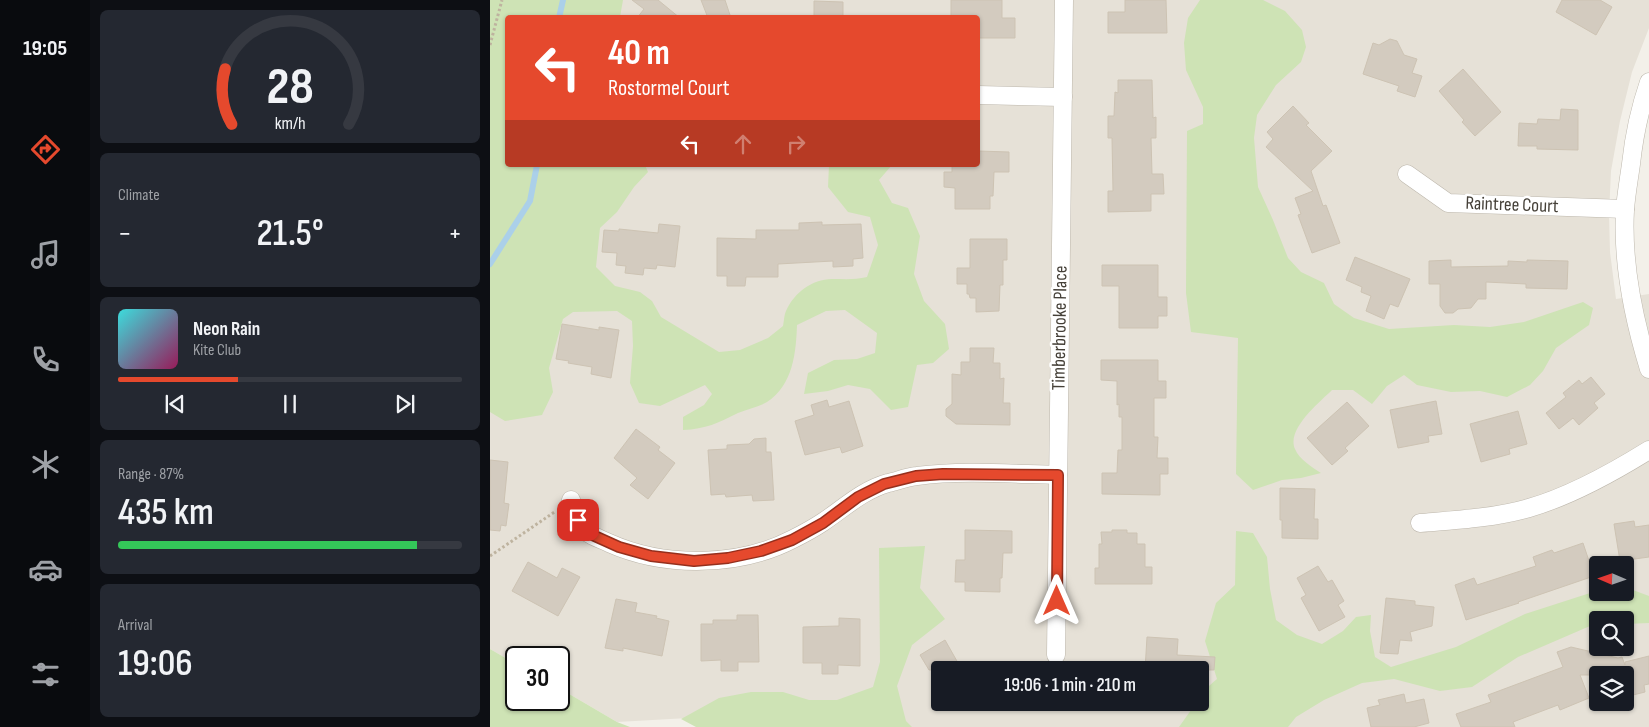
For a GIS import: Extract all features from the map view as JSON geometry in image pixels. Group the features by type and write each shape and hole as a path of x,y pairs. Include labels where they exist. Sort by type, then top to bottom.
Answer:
{"street":[{"name":"Timberbrooke Place","path":"1056,655 1064,0"},
{"path":"1649,82 1642,100 1632,151 1625,209 1625,249 1631,301 1649,369"},
{"path":"980,95 1063,97"},
{"name":"Raintree Court","path":"1407,174 1448,203 1625,209"},
{"path":"1420,523 1482,517 1528,508 1553,500 1577,489 1649,450"},
{"path":"571,500 578,520 588,533 619,547 651,556 694,561 728,558 761,551 784,543 823,523 858,497 884,484 916,476 943,474 1058,475"}],"path":[{"path":"490,45 502,0"},
{"path":"490,556 542,522 571,500"}],"shaded area":[{"path":"617,0 1649,0 1649,28 1632,72 1620,121 1611,171 1609,214 1610,252 1616,299 1649,294 1649,727 888,727 868,708 617,722 570,694 570,646 505,646 505,658 490,649 490,411 601,167 980,167 980,15 605,15"}],"green space":[{"path":"490,0 623,0 620,15 505,15 505,167 646,167 648,172 634,187 617,212 600,228 596,267 615,286 640,292 652,301 661,317 719,352 740,350 768,338 783,326 789,304 804,288 811,284 832,279 867,277 878,245 870,217 848,212 828,187 829,167 890,167 879,180 892,203 908,208 920,236 914,274 924,301 945,324 949,349 933,363 917,365 908,407 891,410 870,389 848,385 828,391 804,394 808,373 834,360 857,359 875,353 877,333 845,310 826,311 797,325 796,346 788,378 776,395 764,404 712,425 683,430 683,417 704,405 712,394 705,385 660,406 639,403 630,383 633,346 632,321 617,311 573,312 563,319 549,368 553,392 542,415 505,421 490,412"},
{"path":"1200,0 1263,0 1285,11 1302,30 1306,47 1301,62 1276,85 1257,115 1254,138 1258,187 1288,258 1301,272 1324,283 1334,304 1354,318 1389,329 1454,325 1490,327 1524,322 1583,302 1593,308 1589,325 1556,348 1543,371 1530,385 1507,397 1480,391 1451,392 1417,385 1404,375 1387,386 1372,404 1353,390 1332,390 1306,416 1295,433 1295,449 1299,456 1321,473 1282,480 1253,490 1236,474 1238,338 1191,332 1186,293 1187,131 1203,124 1203,107 1186,70 1184,43 1188,18"},
{"path":"1236,531 1253,533 1267,557 1270,589 1276,620 1297,635 1322,644 1343,631 1356,617 1371,615 1370,631 1375,657 1391,667 1456,647 1525,614 1589,594 1589,601 1634,601 1634,590 1649,596 1649,623 1634,624 1634,611 1589,611 1589,626 1518,657 1472,687 1440,691 1394,679 1362,683 1324,700 1296,717 1288,727 1179,727 1190,711 1209,711 1209,686 1217,679 1205,641 1216,603 1235,585"},
{"path":"925,546 920,588 945,619 912,645 897,686 906,721 912,727 696,727 681,719 719,698 751,692 783,692 809,700 837,700 873,687 880,662 879,548"},
{"path":"490,649 505,658 505,711 570,711 570,694 617,722 630,727 490,727"}],"building":[{"path":"632,0 658,0 676,15 639,15 644,9"},
{"path":"701,0 725,0 730,15 707,15"},
{"path":"951,0 1002,0 1002,18 1015,18 1015,38 980,38 980,15 951,15"},
{"path":"1125,0 1166,0 1167,33 1108,33 1108,12 1125,12"},
{"path":"1562,0 1600,0 1612,7 1596,35 1556,12"},
{"path":"814,1 843,2 843,15 814,15"},
{"path":"1390,39 1397,41 1404,55 1417,59 1412,73 1422,76 1415,97 1397,91 1399,86 1363,74 1373,43 1379,45"},
{"path":"1463,69 1501,112 1475,136 1439,91"},
{"path":"1118,80 1152,80 1153,118 1156,117 1156,138 1151,138 1152,174 1163,174 1164,194 1151,194 1151,211 1108,212 1108,191 1113,191 1112,138 1108,138 1108,116 1114,116 1115,92 1118,93"},
{"path":"1293,106 1309,123 1306,125 1332,151 1311,171 1323,206 1326,205 1340,243 1312,253 1298,215 1301,214 1295,198 1313,191 1266,147 1273,139 1267,132"},
{"path":"1561,109 1578,110 1578,150 1537,149 1537,146 1518,146 1519,123 1537,124 1538,119 1560,120"},
{"path":"980,151 1009,152 1009,172 994,172 993,196 990,196 990,209 955,209 955,188 944,187 944,172 952,172 952,167 980,167"},
{"path":"822,222 822,225 861,224 863,258 853,259 853,266 833,267 833,261 778,264 778,277 746,277 745,286 727,286 727,276 717,276 717,238 756,239 756,230 799,230 799,223"},
{"path":"659,224 680,226 675,267 657,265 656,269 644,268 643,275 625,273 626,266 616,265 617,253 602,252 604,230 619,231 619,229 658,233"},
{"path":"970,239 1007,239 1007,260 1003,260 1003,285 1000,285 999,311 976,312 976,298 970,298 969,294 967,294 967,284 957,284 957,268 970,268"},
{"path":"1355,257 1410,279 1398,307 1390,304 1384,319 1366,311 1371,296 1361,292 1362,287 1346,280"},
{"path":"1451,260 1451,267 1508,266 1508,261 1527,262 1527,260 1568,261 1567,289 1526,288 1526,284 1486,282 1486,299 1478,299 1471,308 1458,309 1453,313 1445,313 1440,306 1440,284 1429,284 1429,261"},
{"path":"1102,265 1158,265 1158,297 1167,297 1167,316 1158,316 1158,328 1119,328 1119,286 1102,286"},
{"path":"562,324 599,330 599,327 619,330 611,378 591,374 592,367 556,359"},
{"path":"970,348 994,348 993,363 1000,363 1000,379 1004,378 1003,403 1010,403 1010,425 956,424 946,416 946,409 952,404 952,374 961,375 961,362 970,362"},
{"path":"1101,360 1158,360 1158,381 1166,381 1166,398 1154,398 1154,437 1158,437 1157,458 1168,458 1168,474 1160,474 1160,495 1102,494 1102,473 1117,473 1118,450 1122,450 1122,417 1119,417 1119,404 1117,405 1117,381 1101,380"},
{"path":"1591,377 1605,394 1594,403 1598,408 1579,425 1573,418 1559,429 1546,413 1566,397 1563,393 1579,380 1582,384"},
{"path":"827,400 829,407 849,401 863,446 842,453 840,447 805,455 795,421 814,415 811,405"},
{"path":"1436,401 1442,434 1428,436 1429,442 1398,448 1390,410"},
{"path":"1347,402 1369,426 1345,448 1348,451 1332,465 1307,438"},
{"path":"1518,411 1527,444 1509,449 1510,454 1481,462 1470,424"},
{"path":"636,429 660,447 658,450 675,463 648,499 630,485 637,478 614,458"},
{"path":"766,438 766,452 771,452 774,500 753,501 752,495 726,497 725,494 711,495 708,450 727,449 727,445 749,444 754,439"},
{"path":"490,460 508,462 504,503 509,504 506,526 501,525 500,531 490,530"},
{"path":"1280,488 1315,489 1314,519 1318,519 1318,539 1282,538"},
{"path":"1634,521 1635,527 1649,525 1649,557 1634,559 1634,556 1619,556 1614,524"},
{"path":"965,530 1012,531 1012,553 1003,553 1000,592 965,591 965,582 955,582 956,560 965,560"},
{"path":"1112,530 1127,530 1127,533 1137,533 1137,544 1145,544 1145,567 1152,567 1152,584 1095,584 1095,568 1099,568 1099,544 1102,544 1101,532 1112,532"},
{"path":"1583,543 1589,561 1589,578 1466,620 1455,585 1474,578 1477,585 1536,566 1533,557 1552,550 1554,553"},
{"path":"528,562 557,578 562,568 580,577 558,616 512,591"},
{"path":"1318,566 1328,582 1332,580 1344,601 1338,605 1345,617 1319,631 1301,598 1306,595 1297,578"},
{"path":"1386,598 1415,601 1415,605 1434,607 1432,626 1410,632 1412,641 1400,640 1398,654 1380,653"},
{"path":"616,599 637,603 635,612 657,616 656,618 669,621 662,656 623,648 623,651 605,648"},
{"path":"737,615 758,615 759,662 738,662 738,671 721,671 721,660 701,661 701,624 713,624 713,620 737,620"},
{"path":"839,618 860,619 860,666 838,665 838,674 822,674 822,663 803,663 803,627 839,626"},
{"path":"1147,637 1178,639 1177,655 1215,657 1214,670 1209,670 1209,661 1146,661"},
{"path":"945,640 957,661 931,661 931,670 929,670 920,655"},
{"path":"1571,647 1589,651 1589,656 1622,657 1625,665 1625,662 1649,656 1649,684 1644,685 1645,692 1634,695 1634,666 1589,666 1589,675 1580,675 1589,698 1560,710 1558,705 1513,722 1515,727 1461,727 1456,714 1491,702 1488,695 1563,667 1557,652"},
{"path":"1404,694 1406,703 1424,699 1429,723 1414,727 1371,727 1367,708 1380,705 1378,700"}],"waterway":[{"path":"560,15 563,0"},
{"path":"490,264 530,201 537,167"}],"route":[{"path":"578,520 588,533 619,547 651,556 694,561 728,558 761,551 792,540 823,523 858,497 884,484 916,476 943,474 1058,475 1057,601"}]}
